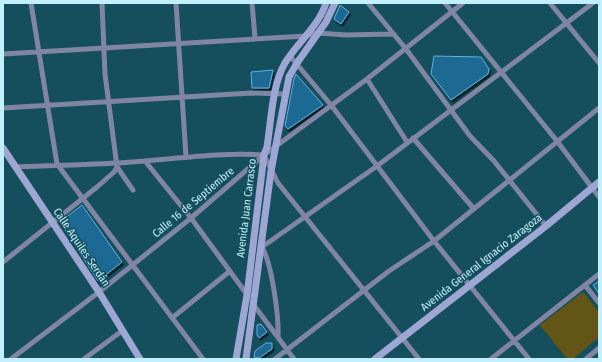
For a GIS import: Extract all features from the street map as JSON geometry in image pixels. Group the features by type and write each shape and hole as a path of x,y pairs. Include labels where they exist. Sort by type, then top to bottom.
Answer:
{"street":[{"path":"31,3 46,105 57,164 133,264 200,358"},
{"path":"3,262 114,172 116,165 108,103 102,3"},
{"path":"176,3 186,158"},
{"path":"252,3 256,38"},
{"name":"Avenida Juan Carrasco","path":"236,359 247,295 264,155 267,147 280,74 290,56 322,13 326,3"},
{"name":"Avenida Juan Carrasco","path":"246,359 271,171 289,78 297,63 326,22 335,3"},
{"path":"368,3 406,49 470,136 494,161 546,226"},
{"path":"444,3 556,141 599,197"},
{"name":"Calle 16 de Septiembre","path":"12,359 99,292 191,218 264,155 367,79 453,13 463,3"},
{"path":"550,3 599,63"},
{"path":"253,246 262,247 306,217 451,111 593,3"},
{"path":"3,54 306,36 318,33 393,34"},
{"path":"290,56 331,106 434,241 529,359"},
{"path":"367,79 407,142"},
{"path":"3,108 108,103 183,97 286,94"},
{"path":"275,359 389,271 434,241 556,141 599,108"},
{"path":"413,138 474,208"},
{"name":"Calle Aquiles Serdán","path":"3,148 99,292 140,359"},
{"path":"16,167 57,164 116,165 186,158 264,155 278,183 306,217 325,244 419,359"},
{"path":"145,161 191,218 294,359"},
{"path":"116,165 133,190"},
{"name":"Avenida General Ignacio Zaragoza","path":"375,359 546,226 599,182"},
{"path":"262,247 268,260 278,322 278,338"},
{"path":"172,318 230,271"},
{"path":"491,359 599,274"},
{"path":"585,285 599,304"},
{"path":"84,359 122,331"},
{"path":"238,343 248,344"},
{"path":"586,359 599,348"}],"shaded area":[{"path":"583,292 599,312 599,337 573,359 567,359 540,325"}],"building":[{"path":"340,5 349,12 341,24 334,19"},
{"path":"434,56 481,57 489,69 488,74 451,100 431,74"},
{"path":"273,70 269,88 252,88 251,72"},
{"path":"296,74 323,105 288,129 285,126"},
{"path":"82,205 122,262 98,281 60,222"},
{"path":"599,281 599,294 593,285"},
{"path":"261,324 267,332 259,338 257,335 257,325"},
{"path":"266,343 272,343 272,349 259,358 254,357 255,351"}]}
